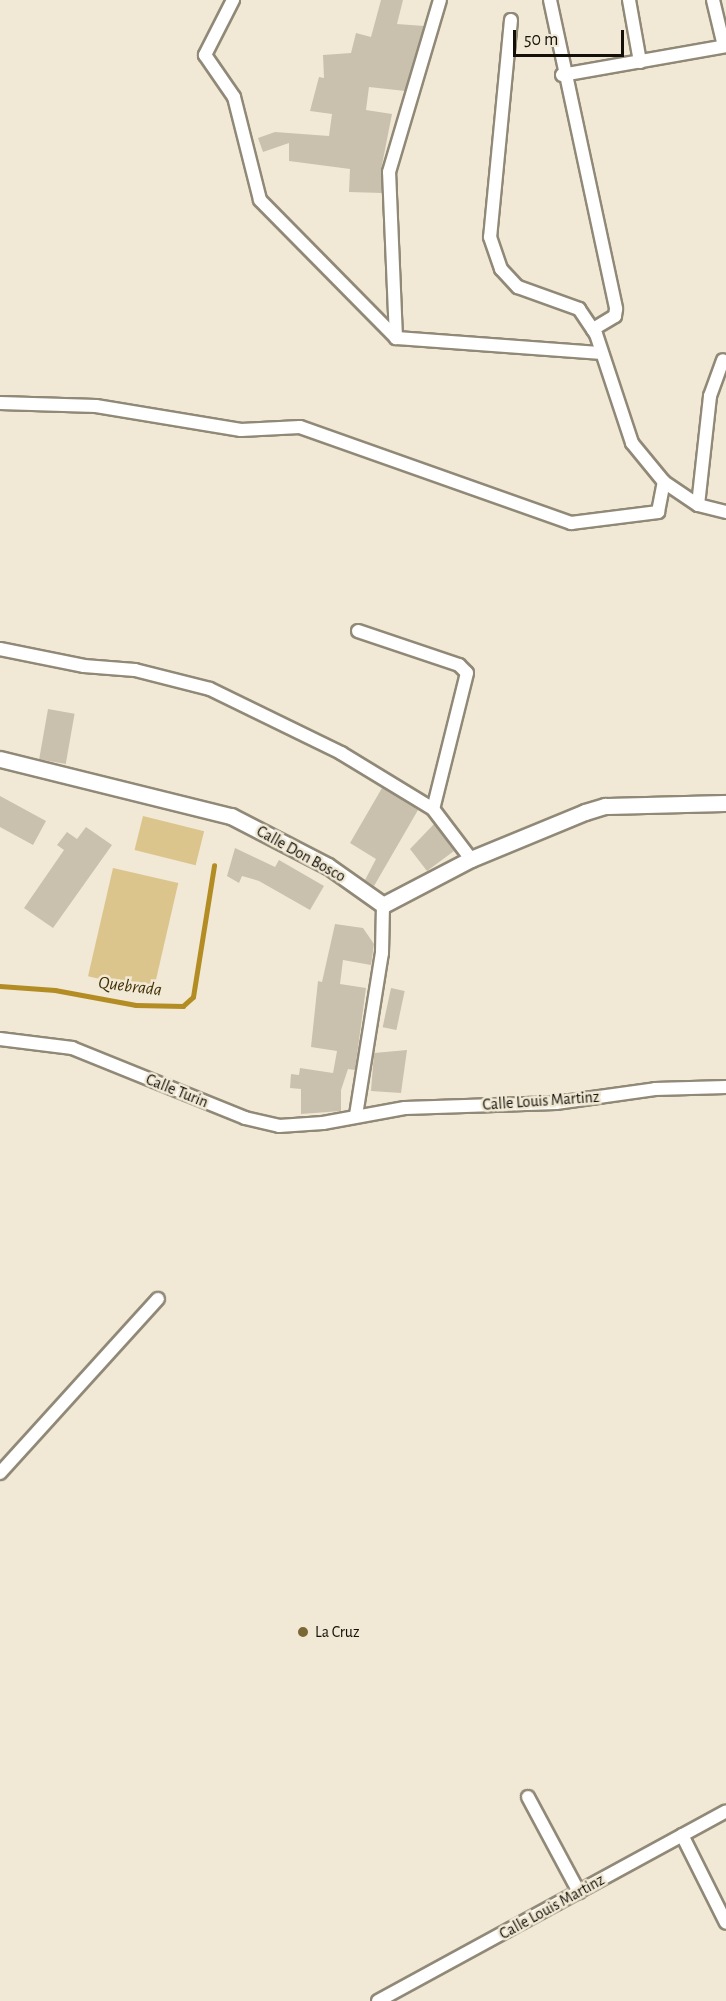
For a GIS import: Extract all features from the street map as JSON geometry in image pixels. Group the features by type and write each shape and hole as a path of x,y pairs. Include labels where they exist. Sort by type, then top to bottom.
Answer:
{"street":[{"path":"234,0 205,55 234,97 260,200 396,338 599,353"},
{"path":"396,338 389,172 440,0"},
{"path":"550,0 562,75 616,309 615,316 593,328"},
{"path":"629,0 640,62"},
{"path":"562,75 725,46 713,0"},
{"path":"510,20 490,237 501,269 518,287 579,309 593,328 599,353 633,443 664,482 698,505 726,512"},
{"path":"698,505 710,396 723,360"},
{"path":"0,403 96,406 241,430 300,427 571,523 658,512 664,482"},
{"path":"358,631 459,665 467,673 433,809"},
{"path":"0,649 84,666 135,670 210,689 341,753 433,809 471,859"},
{"name":"Calle Don Bosco","path":"0,759 231,816 328,866 383,905"},
{"path":"356,1115 382,953 383,905 471,859 560,820 605,806 726,803"},
{"name":"Calle Turin","path":"0,1039 72,1048 244,1118 279,1126 323,1123 356,1115"},
{"name":"Calle Louis Martinz","path":"356,1115 726,1087"},
{"path":"0,1473 158,1299"},
{"path":"528,1797 579,1892"},
{"name":"Calle Louis Martinz","path":"378,2001 726,1811"},
{"path":"682,1835 726,1923"}],"shaded area":[{"path":"143,816 204,831 196,865 135,850"},
{"path":"113,868 178,883 153,991 88,976"}],"building":[{"path":"381,0 403,0 397,24 424,26 405,91 369,87 366,110 392,114 381,170 382,193 349,192 350,169 289,161 289,143 263,152 258,138 275,132 329,136 332,114 310,111 319,77 324,78 323,55 351,53 356,33 371,37"},
{"path":"48,709 75,714 66,764 39,759"},
{"path":"382,788 418,810 374,886 365,880 376,859 350,843"},
{"path":"0,796 46,821 33,845 0,827"},
{"path":"434,824 454,851 427,871 410,849"},
{"path":"86,827 112,845 53,928 24,908 64,850 57,845 67,832 77,839"},
{"path":"235,848 275,867 279,860 324,886 310,910 259,881 242,876 239,883 227,876"},
{"path":"335,924 363,928 374,944 371,965 343,960 340,984 366,988 355,1070 348,1069 341,1090 341,1111 301,1114 301,1089 290,1088 291,1074 299,1075 300,1068 333,1073 337,1051 311,1047 318,981 322,982"},
{"path":"391,988 405,991 396,1030 383,1027"},
{"path":"407,1050 401,1093 371,1091 374,1053"}],"waterway":[{"name":"Quebrada","path":"0,986 55,990 136,1005 183,1006 193,997 214,866"}],"place":[{"name":"La Cruz","path":"303,1632"}]}
